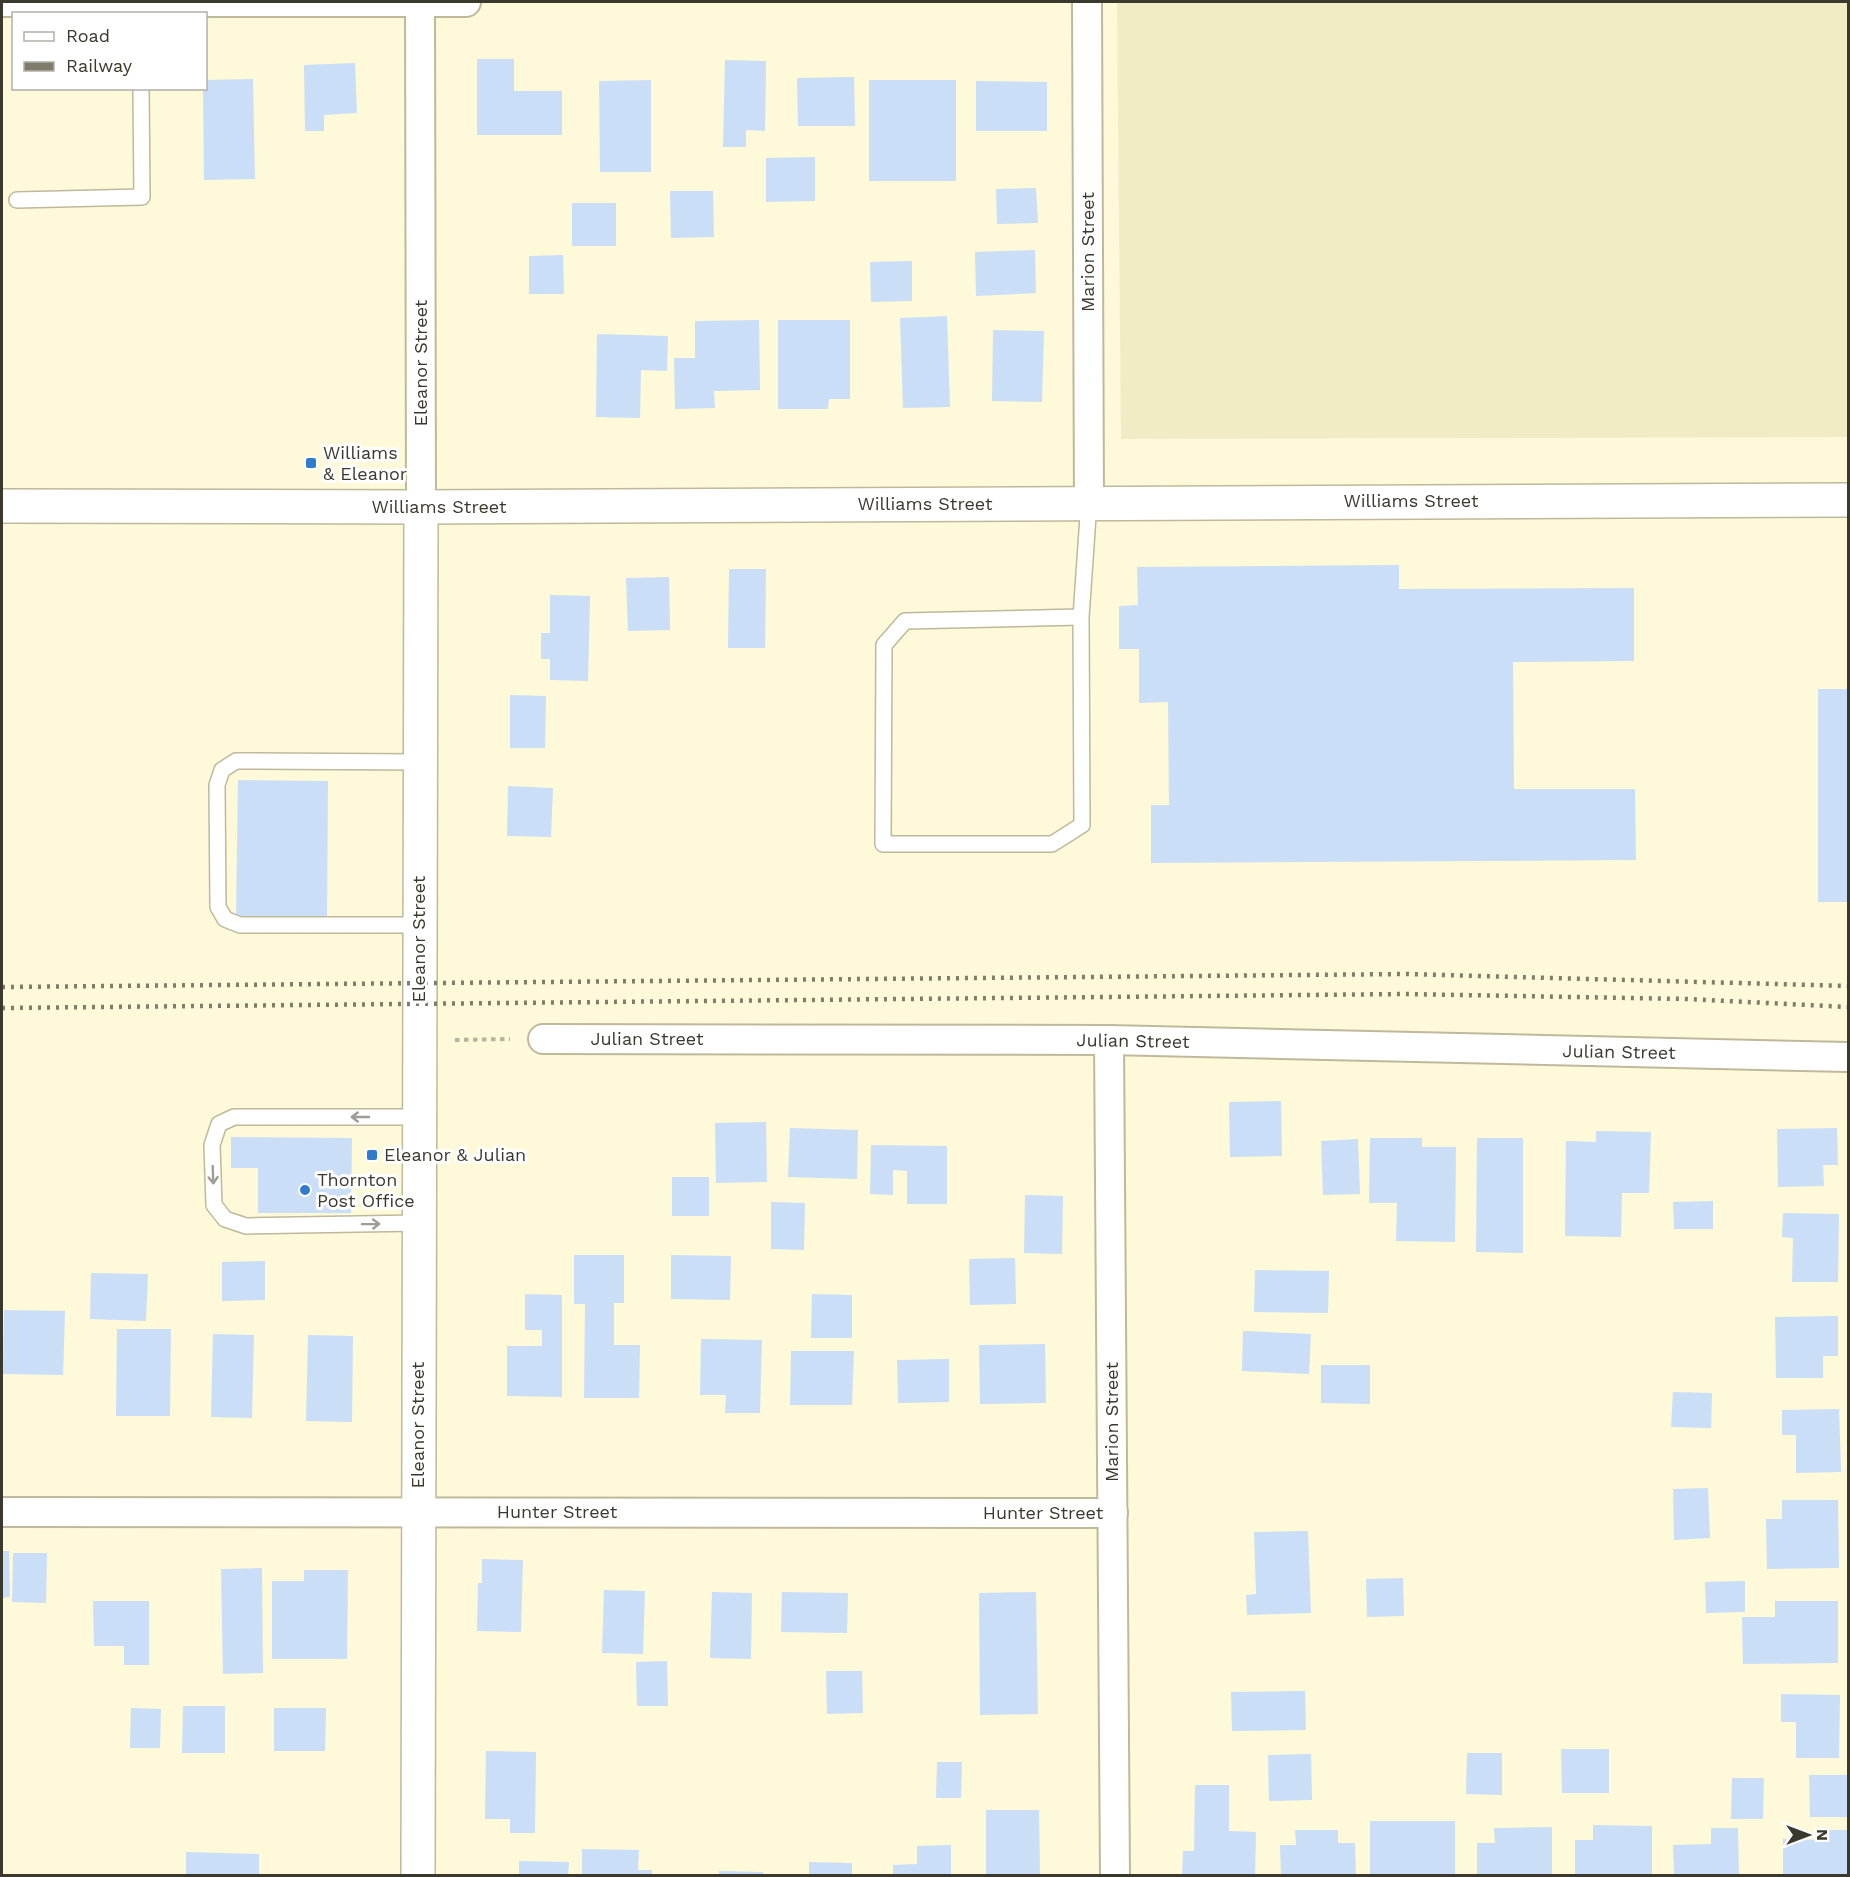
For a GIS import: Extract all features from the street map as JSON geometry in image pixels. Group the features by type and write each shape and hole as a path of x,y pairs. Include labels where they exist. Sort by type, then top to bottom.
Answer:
{"street":[{"path":"2,2 140,8 466,2"},
{"name":"Eleanor Street","path":"418,1875 420,2"},
{"name":"Marion Street","path":"1087,2 1089,502"},
{"name":"Williams Street","path":"2,506 421,507 1848,500"},
{"name":"Julian Street","path":"543,1039 1109,1040 1848,1057"},
{"name":"Marion Street","path":"1109,1040 1115,1875"},
{"name":"Hunter Street","path":"2,1512 1113,1513"}],"lane":[{"path":"17,200 142,197 141,90"},
{"path":"1081,617 905,621 884,645 883,844 1052,844 1082,825 1081,617 1089,502"},
{"path":"419,924 240,924 225,919 218,907 217,784 222,770 236,761 420,762"},
{"path":"418,1116 234,1116 219,1124 212,1145 214,1205 225,1219 246,1226 418,1223"}],"path":[{"path":"418,1040 543,1039"}],"shaded area":[{"path":"1117,2 1848,2 1848,437 1121,439"}],"building":[{"path":"477,59 514,59 514,91 562,91 562,135 477,135"},
{"path":"725,60 766,61 765,131 746,130 746,147 723,147"},
{"path":"355,63 357,113 324,115 324,131 305,131 304,65"},
{"path":"854,77 855,126 798,126 797,78"},
{"path":"253,79 255,179 204,180 203,90 207,90 207,80"},
{"path":"651,80 651,172 600,172 599,81"},
{"path":"869,80 956,80 956,181 869,181"},
{"path":"976,81 1047,82 1047,131 976,131"},
{"path":"815,157 815,201 766,202 766,158"},
{"path":"1036,188 1038,223 997,224 996,189"},
{"path":"670,191 713,191 714,237 671,238"},
{"path":"572,203 616,203 616,246 572,246"},
{"path":"1035,250 1036,293 976,296 975,252"},
{"path":"563,255 564,294 529,294 529,256"},
{"path":"912,261 912,301 871,302 870,262"},
{"path":"947,316 950,407 903,408 900,318"},
{"path":"759,320 760,390 714,391 715,408 675,409 674,358 695,358 695,321"},
{"path":"778,320 850,320 850,399 829,399 828,409 778,409"},
{"path":"993,330 1044,331 1042,402 992,401"},
{"path":"597,334 668,336 667,371 641,370 640,418 596,417"},
{"path":"1399,565 1399,589 1634,588 1634,661 1513,662 1514,789 1635,789 1636,860 1151,863 1151,805 1169,805 1168,702 1139,703 1139,649 1119,649 1119,606 1138,605 1137,567"},
{"path":"729,569 766,569 765,648 728,648"},
{"path":"669,577 670,630 628,631 626,578"},
{"path":"550,595 590,596 588,681 550,680 550,659 541,659 541,633 550,633"},
{"path":"1818,689 1848,689 1848,902 1818,902"},
{"path":"510,695 546,696 545,748 510,748"},
{"path":"238,780 328,781 327,918 236,917"},
{"path":"508,786 553,788 551,837 507,836"},
{"path":"1281,1101 1282,1156 1230,1157 1229,1102"},
{"path":"766,1122 767,1182 716,1183 715,1123"},
{"path":"790,1128 858,1130 857,1179 788,1177"},
{"path":"1837,1128 1838,1165 1823,1165 1824,1186 1778,1187 1777,1129"},
{"path":"1596,1131 1651,1132 1649,1193 1622,1193 1621,1237 1565,1236 1566,1141 1596,1142"},
{"name":"Thornton Post Office","path":"231,1137 352,1138 351,1213 258,1213 258,1168 231,1168"},
{"path":"1370,1138 1422,1138 1422,1147 1456,1147 1455,1242 1396,1241 1397,1203 1369,1203"},
{"path":"1477,1138 1523,1138 1523,1253 1476,1252"},
{"path":"1358,1139 1360,1194 1323,1195 1321,1141"},
{"path":"871,1145 947,1146 947,1204 907,1204 907,1171 893,1170 893,1195 870,1194"},
{"path":"672,1177 709,1177 709,1216 672,1216"},
{"path":"1025,1195 1063,1196 1062,1254 1024,1253"},
{"path":"1713,1201 1713,1229 1674,1229 1673,1202"},
{"path":"771,1202 805,1203 804,1250 771,1249"},
{"path":"1783,1213 1839,1214 1838,1282 1792,1282 1793,1238 1782,1237"},
{"path":"574,1255 624,1255 624,1303 614,1303 614,1345 640,1345 639,1398 584,1398 585,1304 574,1304"},
{"path":"671,1255 731,1256 730,1300 671,1299"},
{"path":"1015,1258 1016,1304 970,1305 969,1259"},
{"path":"265,1261 265,1300 222,1301 222,1262"},
{"path":"1255,1270 1329,1271 1328,1313 1254,1312"},
{"path":"91,1273 148,1274 146,1321 90,1319"},
{"path":"525,1294 562,1295 562,1397 507,1396 507,1346 542,1346 542,1330 525,1330"},
{"path":"812,1294 852,1295 852,1338 811,1338"},
{"path":"4,1310 65,1311 63,1375 3,1374"},
{"path":"1838,1316 1838,1356 1823,1356 1823,1378 1776,1378 1775,1317"},
{"path":"117,1329 171,1329 170,1416 116,1416"},
{"path":"1243,1331 1311,1334 1309,1374 1242,1371"},
{"path":"213,1334 254,1335 252,1418 211,1417"},
{"path":"308,1335 353,1336 352,1422 306,1421"},
{"path":"701,1339 762,1340 760,1413 725,1413 726,1395 700,1395"},
{"path":"1045,1344 1046,1403 980,1404 979,1345"},
{"path":"791,1351 854,1351 852,1405 790,1405"},
{"path":"949,1359 949,1402 898,1403 897,1360"},
{"path":"1321,1365 1370,1365 1370,1404 1321,1403"},
{"path":"1673,1392 1712,1393 1711,1428 1671,1427"},
{"path":"1839,1409 1841,1472 1796,1473 1796,1435 1782,1435 1782,1410"},
{"path":"1708,1488 1710,1538 1674,1540 1673,1489"},
{"path":"1782,1500 1838,1500 1839,1568 1767,1569 1766,1519 1782,1519"},
{"path":"1308,1531 1311,1613 1247,1615 1246,1595 1256,1594 1254,1532"},
{"path":"2,1551 9,1551 10,1597 2,1598"},
{"path":"13,1553 47,1553 46,1603 12,1602"},
{"path":"482,1559 523,1560 521,1632 477,1631 478,1583 482,1583"},
{"path":"262,1568 263,1673 223,1674 221,1569"},
{"path":"304,1570 348,1570 347,1659 272,1659 272,1581 304,1581"},
{"path":"1403,1578 1404,1616 1367,1617 1366,1579"},
{"path":"1745,1581 1745,1612 1706,1613 1705,1582"},
{"path":"604,1590 645,1591 643,1654 602,1653"},
{"path":"712,1592 752,1593 751,1659 710,1658"},
{"path":"782,1592 848,1593 847,1633 781,1632"},
{"path":"1036,1592 1038,1714 980,1715 979,1593"},
{"path":"93,1601 149,1601 149,1665 124,1665 124,1646 94,1646"},
{"path":"1775,1601 1838,1601 1838,1663 1743,1664 1742,1617 1775,1617"},
{"path":"667,1661 668,1706 637,1706 636,1662"},
{"path":"826,1671 862,1671 863,1713 827,1714"},
{"path":"1305,1691 1306,1730 1232,1731 1231,1692"},
{"path":"1781,1694 1840,1695 1839,1758 1796,1758 1796,1722 1781,1722"},
{"path":"183,1706 225,1706 225,1753 182,1753"},
{"path":"131,1708 161,1709 160,1748 130,1748"},
{"path":"274,1708 326,1708 325,1751 274,1751"},
{"path":"1561,1749 1609,1749 1609,1793 1562,1793"},
{"path":"486,1751 536,1752 535,1833 510,1833 510,1819 485,1819"},
{"path":"1467,1753 1502,1753 1502,1795 1466,1794"},
{"path":"1311,1754 1312,1800 1269,1801 1268,1755"},
{"path":"937,1762 962,1762 961,1798 936,1798"},
{"path":"1809,1775 1848,1775 1848,1817 1810,1817"},
{"path":"1732,1778 1764,1778 1763,1819 1731,1819"},
{"path":"1195,1785 1229,1785 1229,1831 1256,1832 1255,1876 1182,1876 1183,1851 1194,1851"},
{"path":"986,1810 1039,1810 1040,1876 986,1876"},
{"path":"1370,1821 1455,1821 1455,1876 1370,1876"},
{"path":"1593,1825 1652,1826 1652,1876 1575,1876 1575,1840 1593,1840"},
{"path":"1552,1827 1552,1876 1477,1876 1477,1843 1495,1843 1494,1828"},
{"path":"1711,1828 1738,1828 1739,1876 1674,1876 1673,1845 1711,1844"},
{"path":"1295,1830 1338,1830 1338,1843 1355,1843 1356,1876 1281,1876 1280,1845 1296,1845"},
{"path":"1828,1830 1848,1830 1848,1876 1783,1876 1783,1839 1828,1840"},
{"path":"951,1845 951,1876 893,1876 893,1865 917,1864 917,1846"},
{"path":"582,1849 639,1850 638,1870 652,1870 652,1876 582,1876"},
{"path":"186,1852 259,1854 259,1876 186,1876"},
{"path":"519,1861 569,1862 568,1876 519,1876"},
{"path":"809,1862 852,1863 852,1876 809,1876"},
{"path":"719,1871 763,1872 763,1876 719,1876"}],"railway":[{"path":"2,987 1406,974 1848,986"},
{"path":"2,1008 1404,994 1687,999 1848,1007"}],"place":[{"name":"Williams & Eleanor","path":"311,463"},
{"name":"Eleanor & Julian","path":"372,1155"},
{"name":"Thornton Post Office","path":"305,1190"}]}
